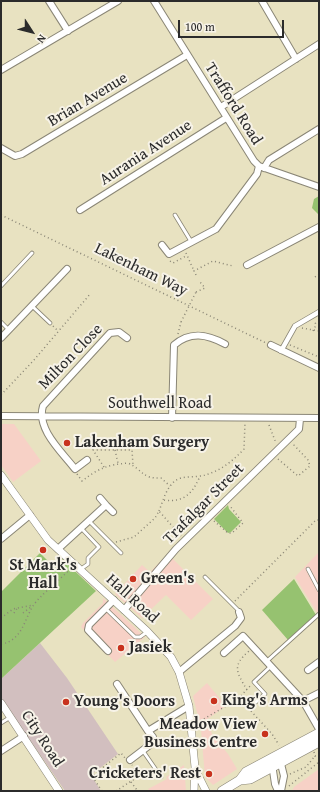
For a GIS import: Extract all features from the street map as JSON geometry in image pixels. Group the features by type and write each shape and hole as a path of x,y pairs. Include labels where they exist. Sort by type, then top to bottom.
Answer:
{"main road":[{"path":"222,791 240,780 250,779 277,758 319,732"},
{"path":"277,758 319,742"}],"street":[{"path":"49,1 68,31"},
{"path":"1,70 118,1"},
{"name":"Trafford Road","path":"154,1 254,161 262,167 319,186"},
{"path":"262,1 296,59"},
{"path":"220,107 319,44"},
{"name":"Brian Avenue","path":"1,148 15,156 22,154 187,55"},
{"name":"Aurania Avenue","path":"80,210 226,118"},
{"path":"162,245 170,258 185,246 216,229 262,167 269,160 319,129"},
{"path":"247,265 319,227"},
{"path":"1,338 67,269"},
{"path":"281,351 294,326 319,312"},
{"name":"Milton Close","path":"42,416 43,406 49,398 110,333 120,332 127,338"},
{"path":"172,418 174,345 180,339 200,335 214,338 225,344"},
{"path":"271,346 319,368"},
{"name":"Southwell Road","path":"1,416 319,418"},
{"path":"42,416 48,433 75,469 87,460"},
{"name":"Trafalgar Street","path":"124,610 154,574 185,541 299,429 300,419"},
{"name":"Hall Road","path":"1,475 30,515 58,549 147,631 171,657 179,672 189,706 195,767 194,791"},
{"path":"100,498 113,512"},
{"path":"58,549 106,505"},
{"path":"1,539 30,515"},
{"path":"108,651 94,640 88,630 89,625 114,600"},
{"path":"179,672 235,626 241,618 239,612"},
{"path":"224,653 243,636 303,701 319,729"},
{"path":"308,670 319,662"},
{"path":"117,684 153,738 151,744 128,760"},
{"path":"303,701 319,693"},
{"name":"City Road","path":"1,703 24,736 58,791"},
{"path":"148,731 189,706"},
{"path":"1,752 24,736"},
{"path":"277,758 284,776 280,791"},
{"path":"277,758 275,784 280,791"},
{"name":"Hall Road","path":"195,767 199,779 206,791"}],"lane":[{"path":"175,215 192,243"},
{"path":"1,286 32,253"},
{"path":"32,306 50,323"},
{"path":"1,322 9,330"},
{"path":"89,521 121,553"},
{"path":"80,570 88,564 88,558 99,547 81,528"},
{"path":"308,569 319,590"},
{"path":"206,577 239,612"},
{"path":"106,609 135,637 140,637 147,631"},
{"path":"250,707 265,694 254,682 269,664 319,614"},
{"path":"1,723 11,717"},
{"path":"143,750 162,776"}],"path":[{"name":"Lakenham Way","path":"1,215 271,346"},
{"path":"185,246 186,256 196,275"},
{"path":"170,258 173,263 186,256"},
{"path":"194,271 213,261 233,266"},
{"path":"315,277 319,274"},
{"path":"174,345 181,322 196,292 205,288 200,282"},
{"path":"1,395 91,293"},
{"path":"312,316 316,325 313,331"},
{"path":"50,323 58,331"},
{"path":"304,329 319,331"},
{"path":"290,345 307,354 319,357"},
{"path":"112,544 117,541 134,537 155,518 170,486 180,478 200,476 216,472 244,449 246,418"},
{"path":"269,418 269,426 280,448"},
{"path":"272,456 281,461 298,476 310,466 308,460 294,445 294,441 290,438"},
{"path":"104,467 92,450 132,450 133,465"},
{"path":"115,450 118,464"},
{"path":"75,469 82,481 98,469 128,463 151,478 161,478 170,486"},
{"path":"164,500 178,501 188,496 200,476"},
{"path":"209,517 230,534 243,522 230,508 230,502 227,499"},
{"path":"159,511 185,541"},
{"path":"232,604 316,520 319,520"},
{"path":"23,613 74,564"},
{"path":"1,618 18,607 33,605"},
{"path":"1,642 10,642 22,630 33,605"},
{"path":"14,613 18,607"},
{"path":"247,690 238,675 237,666 238,660 253,647"},
{"path":"191,723 199,723 238,699 254,682"},
{"path":"238,699 259,719 277,758"},
{"path":"314,750 315,756"},
{"path":"102,791 92,776 121,753 129,761 139,776 116,791"},
{"path":"288,775 306,767 315,756 319,755"},
{"path":"288,787 319,762"},
{"path":"131,782 137,790"}],"shaded area":[{"path":"1,424 14,424 41,461 13,482 1,465"},
{"path":"319,552 319,616 295,577"},
{"path":"168,554 213,599 191,620 166,595 142,618 115,594 142,565 150,572"},
{"path":"103,598 145,637 115,662 81,627 83,623 103,603"},
{"path":"40,643 67,678 118,754 91,775 101,791 65,791 1,698 1,679"},
{"path":"207,683 226,706 206,720 213,736 228,754 237,769 213,785 205,777 201,729 193,696"},
{"path":"184,765 186,791 150,791 148,789 167,779 166,777"},
{"path":"319,769 319,791 292,791 294,787"}],"green space":[{"path":"319,196 319,215 312,208 314,199"},
{"path":"228,505 229,509 241,522 228,533 214,519"},
{"path":"40,553 53,566 61,558 96,591 1,679 1,592"},
{"path":"294,579 316,615 288,640 262,610"}],"place":[{"name":"Lakenham Surgery","path":"67,443"},
{"name":"St Mark's Hall","path":"43,550"},
{"name":"Green's","path":"133,579"},
{"name":"Jasiek","path":"121,648"},
{"name":"King's Arms","path":"214,701"},
{"name":"Young's Doors","path":"66,702"},
{"name":"Meadow View Business Centre","path":"265,734"},
{"name":"Cricketers' Rest","path":"209,774"}]}
